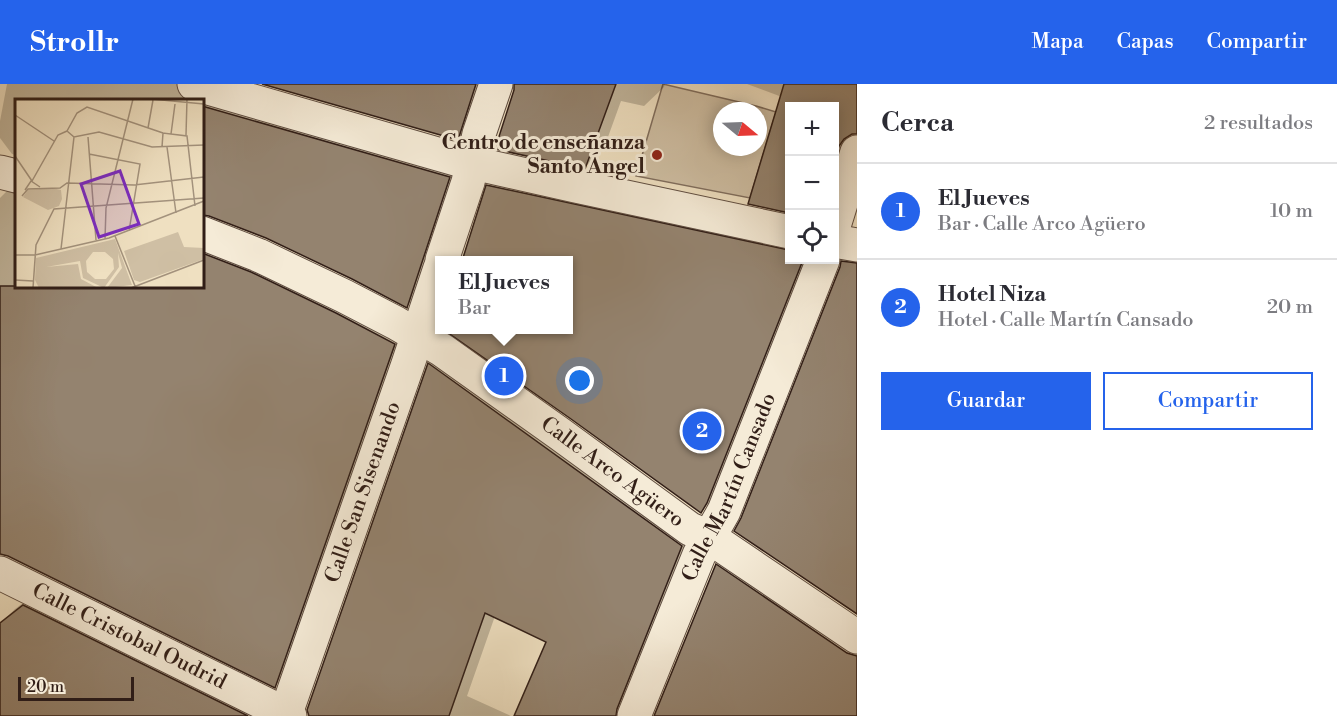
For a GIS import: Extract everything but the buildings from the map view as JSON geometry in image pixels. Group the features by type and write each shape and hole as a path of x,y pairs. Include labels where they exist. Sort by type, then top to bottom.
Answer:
{"street":[{"path":"194,84 473,163 785,231"},
{"path":"444,256 496,84"},
{"path":"839,210 857,152"},
{"path":"0,172 15,176"},
{"name":"Calle Arco Agüero","path":"204,234 269,260 386,317 442,350 690,529 709,537 857,637"},
{"path":"839,243 857,245"},
{"name":"Calle Martín Cansado","path":"634,716 699,555 724,511 821,264"},
{"name":"Calle San Sisenando","path":"287,715 435,283"},
{"name":"Calle Cristobal Oudrid","path":"0,573 287,715"}],"shaded area":[{"path":"663,84 739,102 713,102 713,156 763,156 750,198 636,176"},
{"path":"767,109 776,112 767,142"}],"place":[{"name":"Centro de enseñanza Santo Ángel","path":"657,155"},
{"name":"El Jueves","path":"504,376"},
{"name":"Hotel Niza","path":"702,431"}]}
